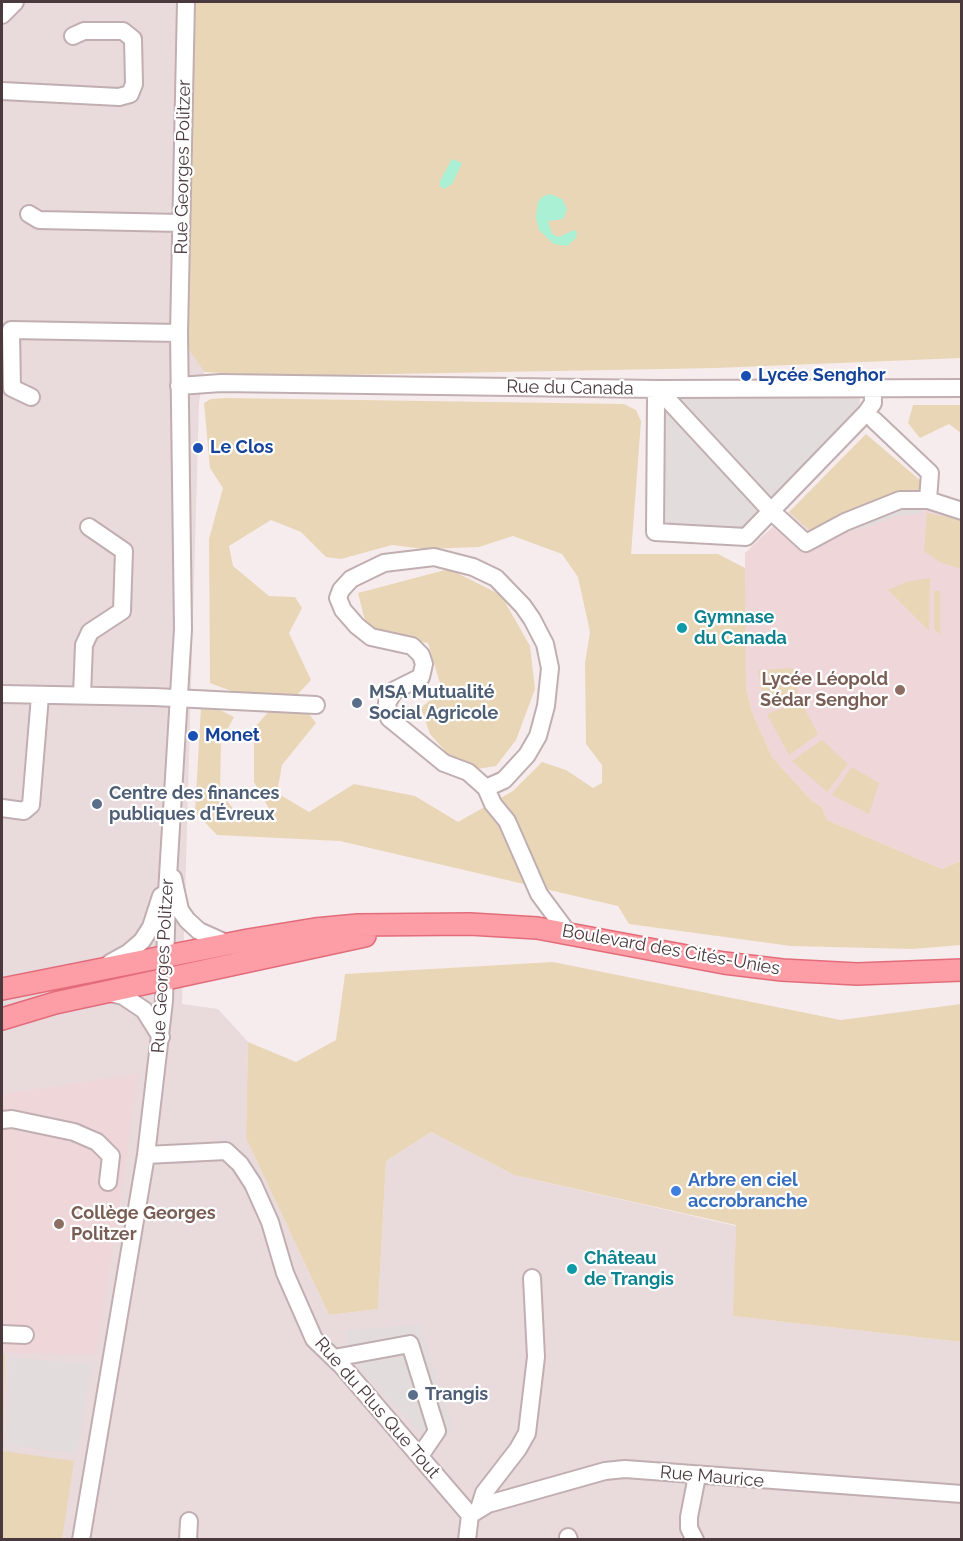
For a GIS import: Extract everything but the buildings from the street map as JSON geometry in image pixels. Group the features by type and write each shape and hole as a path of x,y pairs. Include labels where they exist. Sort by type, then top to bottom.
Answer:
{"main road":[{"name":"Boulevard des Cités-Unies","path":"2,989 315,929 416,925 470,924 537,928 724,963 782,970 857,974 962,970"},
{"name":"Boulevard des Cités-Unies","path":"2,1019 102,992 416,925"}],"street":[{"path":"2,15 15,2"},
{"name":"Rue Georges Politzer","path":"81,1539 96,1409 146,1155 161,1037 183,629 179,333 186,2"},
{"path":"2,91 119,98 130,94 134,84 133,39 123,31 84,31 73,36"},
{"path":"29,213 39,220 181,223"},
{"path":"31,397 12,388 11,330 179,333"},
{"name":"Rue du Canada","path":"179,386 221,383 658,389 962,388"},
{"path":"658,389 655,532 746,537 866,413 873,403 873,389"},
{"path":"658,389 770,510 806,543 845,522 890,503 928,500 962,511"},
{"path":"874,420 930,473 928,500"},
{"path":"82,695 84,645 90,632 122,611 124,551 89,527"},
{"path":"486,788 504,780 527,755 538,736 546,706 550,668 545,644 528,613 496,578 473,567 434,557 384,563 351,579 341,590 338,598 343,610 371,637 412,646 421,655 424,664 420,677 395,690 387,703 389,718 444,763 468,772 486,788 493,804 507,821 539,894 568,933"},
{"path":"2,694 180,698 316,705"},
{"path":"2,808 24,811 32,805 40,696"},
{"path":"169,863 180,910 203,933 228,944"},
{"path":"94,971 128,953 142,941 151,927 169,863"},
{"path":"102,992 117,994 135,1003 148,1014 161,1037"},
{"path":"2,1120 12,1119 74,1132 97,1142 111,1156 108,1182"},
{"name":"Rue du Plus Que Tout","path":"146,1155 226,1151 240,1164 254,1184 285,1274 314,1339 474,1512"},
{"path":"467,1539 474,1512 484,1493 518,1449 527,1433 536,1357 532,1278"},
{"path":"2,1334 24,1335"},
{"path":"334,1359 410,1344 437,1431 420,1456"},
{"name":"Rue Maurice","path":"474,1512 488,1504 604,1471 625,1469 962,1494"},
{"path":"695,1539 689,1528 689,1517 697,1476"},
{"path":"188,1539 189,1521"}],"shaded area":[{"path":"2,2 182,2 185,343 204,372 199,403 182,1004 218,1009 248,1042 246,1138 329,1315 378,1309 386,1161 431,1132 514,1175 736,1226 734,1316 961,1342 961,1539 2,1540"},
{"path":"182,2 961,2 961,358 716,368 287,376 204,372 185,344"},
{"path":"452,159 462,163 452,184 444,189 440,186 440,181"},
{"path":"550,194 562,199 567,209 563,219 548,221 552,234 559,237 574,230 577,232 576,238 567,246 554,244 539,230 536,217 538,202 542,197"},
{"path":"678,392 860,394 859,415 741,530 660,526 661,410"},
{"path":"211,399 624,404 636,410 641,421 631,554 718,554 745,568 746,687 752,712 772,757 811,800 822,807 827,820 942,869 961,861 961,945 913,949 791,946 629,924 618,906 340,841 217,835 195,812 201,707 214,707 234,717 221,741 220,792 236,812 272,814 254,782 254,728 272,708 306,710 316,723 282,765 277,793 309,812 354,784 415,796 458,822 513,791 542,762 566,770 593,788 602,783 602,765 586,744 585,663 590,632 578,577 562,554 513,536 479,547 425,549 392,545 341,559 326,557 301,532 271,520 229,546 233,566 269,596 295,597 302,608 289,633 311,680 296,696 234,692 210,683 209,539 223,488 210,468 204,403"},
{"path":"913,405 961,405 961,433 949,424 920,438 908,423"},
{"path":"866,434 921,481 924,489 921,494 814,534 789,512"},
{"path":"940,497 961,501 961,861 942,869 827,820 822,807 811,800 772,757 752,712 746,687 745,658 745,553 786,514 789,512 814,534"},
{"path":"922,505 922,513 894,517 859,530 855,522 886,509"},
{"path":"927,513 961,520 961,569 940,562 924,551"},
{"path":"449,569 501,595 530,646 535,689 516,740 496,766 477,769 452,759 430,734 421,708 442,690 428,643 368,633 358,593"},
{"path":"930,578 929,631 888,590 906,582"},
{"path":"934,591 940,591 940,634 934,629"},
{"path":"793,668 799,697 765,709 758,670"},
{"path":"801,702 818,734 789,755 767,714"},
{"path":"822,740 848,764 827,792 792,761"},
{"path":"852,767 879,783 869,814 832,795"},
{"path":"553,962 841,1020 961,1004 961,1342 733,1316 736,1225 514,1175 431,1132 386,1161 378,1309 329,1315 246,1138 248,1042 296,1062 336,1040 345,974"},
{"name":"Collège Georges Politzer","path":"139,1073 97,1354 2,1353 2,1095"},
{"name":"Trangis","path":"420,1325 453,1430 435,1448 352,1360 347,1330"},
{"path":"2,1353 5,1353 3,1451 74,1461 62,1539 2,1539"},
{"path":"10,1358 91,1364 77,1454 6,1445"}],"place":[{"name":"Lycée Senghor","path":"746,376"},
{"name":"Le Clos","path":"198,448"},
{"name":"Gymnase du Canada","path":"682,628"},
{"name":"Lycée Léopold Sédar Senghor","path":"900,690"},
{"name":"MSA Mutualité Social Agricole","path":"357,703"},
{"name":"Monet","path":"193,736"},
{"name":"Centre des finances publiques d'Évreux","path":"97,804"},
{"name":"Arbre en ciel accrobranche","path":"676,1191"},
{"name":"Collège Georges Politzer","path":"59,1224"},
{"name":"Château de Trangis","path":"572,1269"},
{"name":"Trangis","path":"413,1395"}]}
